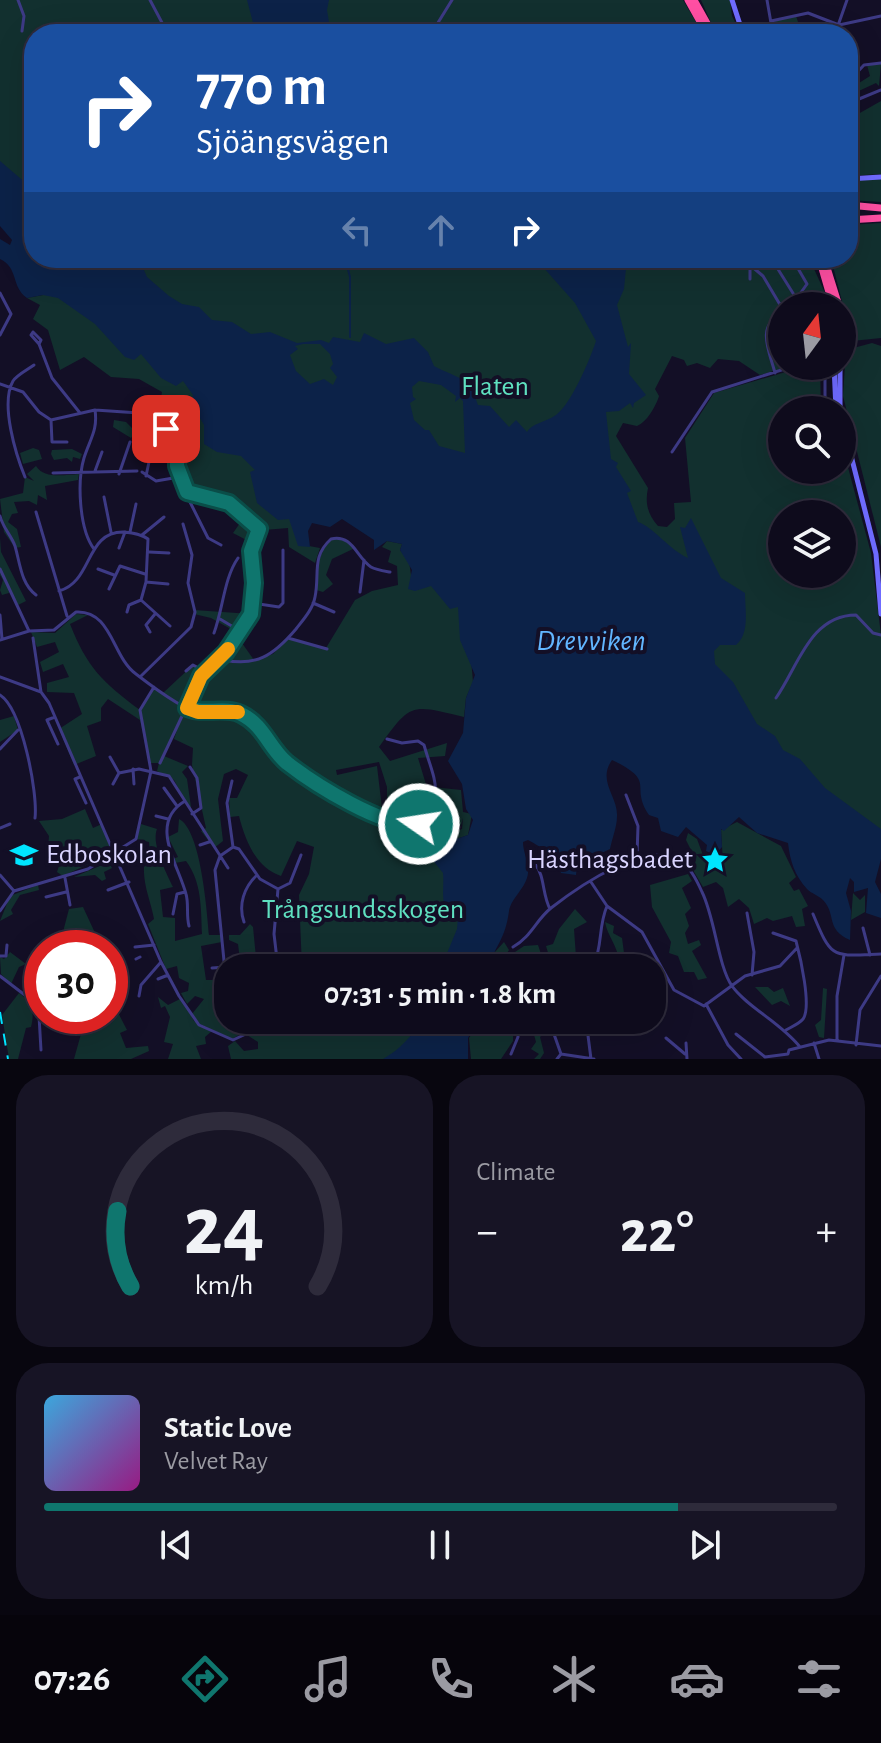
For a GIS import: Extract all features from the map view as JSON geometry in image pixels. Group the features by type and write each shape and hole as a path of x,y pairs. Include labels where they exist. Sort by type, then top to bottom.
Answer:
{"highway":[{"path":"693,0 706,24"},
{"path":"693,0 705,24"},
{"path":"858,206 881,208"},
{"path":"858,219 881,218"},
{"path":"825,268 832,292"}],"main road":[{"path":"732,0 740,24"},
{"path":"858,178 881,177"},
{"path":"856,473 876,554 881,614"},
{"path":"856,476 863,498"}],"street":[{"path":"18,0 24,16 22,31"},
{"path":"150,0 163,24"},
{"path":"437,24 452,0"},
{"path":"767,0 771,21"},
{"path":"839,24 847,0"},
{"path":"769,24 813,13 837,24"},
{"path":"844,24 881,16"},
{"path":"858,71 864,65 881,63"},
{"path":"858,100 881,90"},
{"path":"750,268 750,279"},
{"path":"754,268 773,292"},
{"path":"778,268 793,292"},
{"path":"798,268 807,284 801,292"},
{"path":"0,293 11,314 0,335"},
{"path":"39,344 52,378 80,413"},
{"path":"25,477 12,440 10,388 14,379 34,365"},
{"path":"672,452 712,392 768,375"},
{"path":"0,384 23,392 39,412 51,420 95,410 139,413"},
{"path":"94,550 86,533 81,471 97,426 95,410"},
{"path":"145,418 175,437 180,477 208,538 221,545"},
{"path":"51,420 52,442 67,442"},
{"path":"119,474 130,442"},
{"path":"95,471 102,452"},
{"path":"141,473 149,462 144,458"},
{"path":"53,473 141,473 156,481 180,477"},
{"path":"160,763 206,672 220,659 251,614 251,551 259,533 257,527 229,503 189,494"},
{"path":"104,497 111,532"},
{"path":"119,548 128,532 136,504"},
{"path":"36,512 67,616"},
{"path":"0,516 4,532 14,543 21,572 36,595"},
{"path":"142,535 164,517"},
{"path":"140,677 191,627 195,612 188,583 192,555 183,524"},
{"path":"59,591 74,585 94,550 111,532 128,532 148,539 147,574 141,600"},
{"path":"220,659 244,661 268,656 288,638 313,603 316,565 323,547 331,539 341,538 350,542 373,568 390,572"},
{"path":"252,603 279,607 283,603 283,550"},
{"path":"149,552 169,553"},
{"path":"214,633 220,619 230,569 238,558"},
{"path":"360,592 364,560"},
{"path":"109,589 120,566 147,574"},
{"path":"0,569 29,631"},
{"path":"98,569 114,575"},
{"path":"146,582 168,584"},
{"path":"127,612 129,605 141,600"},
{"path":"141,600 170,626"},
{"path":"313,603 334,612"},
{"path":"0,619 1,640 29,631 54,630 67,616 84,611 100,620 122,660 140,677 187,708 198,712 240,712 268,736 287,762 325,790 406,826 419,824 435,803 437,787 424,745 418,741 402,743 387,739"},
{"path":"150,632 146,625 155,614"},
{"path":"776,698 806,643 826,623 852,614 863,618 873,633 881,635"},
{"path":"220,619 240,631"},
{"path":"33,638 41,692 129,882 161,962 199,1025 214,1032"},
{"path":"288,638 327,649"},
{"path":"186,671 193,665 206,672"},
{"path":"0,677 41,692"},
{"path":"0,911 14,891 65,878 133,843 138,835 151,771 140,710 154,687"},
{"path":"0,695 9,704 30,768 35,818"},
{"path":"55,717 47,720 58,744"},
{"path":"0,749 18,730"},
{"path":"110,757 119,773"},
{"path":"190,767 197,778 201,808 192,814"},
{"path":"133,769 134,784"},
{"path":"113,784 119,773 133,769 151,771 174,780 209,842 228,868"},
{"path":"80,777 75,779 86,803"},
{"path":"232,781 227,803 233,847"},
{"path":"164,788 167,797 177,806"},
{"path":"626,795 638,826 637,856"},
{"path":"161,801 167,797"},
{"path":"185,801 168,819 171,852 185,892 189,926"},
{"path":"156,816 168,819"},
{"path":"0,828 10,824"},
{"path":"200,845 209,842"},
{"path":"225,954 215,870 220,856 233,847"},
{"path":"233,847 239,849 269,887 278,889 290,883 301,855"},
{"path":"513,947 530,935 550,909 591,882 637,856 665,856 686,865 714,924 731,985 786,1030 800,1047"},
{"path":"535,864 542,871 543,895 550,909"},
{"path":"0,875 14,891"},
{"path":"244,922 241,912 244,893 257,875"},
{"path":"65,878 70,905"},
{"path":"108,890 129,882"},
{"path":"591,882 607,906 642,932 674,990 705,1005 728,1045 741,1059"},
{"path":"277,954 275,916 278,889"},
{"path":"46,897 68,891"},
{"path":"171,896 185,892"},
{"path":"173,914 177,894"},
{"path":"598,954 604,936 601,921 607,906"},
{"path":"747,913 754,952 752,975"},
{"path":"813,914 828,949 844,955 881,954"},
{"path":"275,916 288,917"},
{"path":"863,928 870,955"},
{"path":"773,933 796,941 806,1011 802,1021 786,1030"},
{"path":"0,956 6,956 7,945"},
{"path":"135,947 154,945"},
{"path":"705,1005 731,985 780,966 797,948"},
{"path":"837,1041 837,996 844,955"},
{"path":"139,996 150,974 161,962"},
{"path":"150,974 156,979 168,975"},
{"path":"0,976 30,999 39,1016 41,1050"},
{"path":"856,1045 860,1010 881,976"},
{"path":"219,1034 233,1040 246,1034"},
{"path":"511,1054 518,1034"},
{"path":"554,1034 561,1054"},
{"path":"561,1054 592,1059 588,1034"},
{"path":"736,1034 761,1056 789,1057 789,1050 837,1041 881,1046"},
{"path":"666,1038 686,1057"},
{"path":"686,1043 686,1057"},
{"path":"814,1043 819,1059"},
{"path":"557,1059 561,1054"}],"green space":[{"path":"0,0 683,0 697,24 24,24 24,226 0,203"},
{"path":"701,0 730,0 736,24 712,24"},
{"path":"796,16 798,22 805,24 772,24"},
{"path":"881,64 879,86 876,83 858,91 858,84 870,76 867,65"},
{"path":"881,101 881,174 858,175 858,114"},
{"path":"881,179 881,202 858,201 858,180"},
{"path":"881,223 881,338 856,341 856,292 840,292 834,268 858,268 858,224"},
{"name":"Flaten","path":"52,268 814,268 825,292 768,292 768,373 760,375 739,361 718,359 710,368 697,363 687,366 684,360 672,356 655,389 659,396 651,413 637,426 623,423 616,436 648,488 647,503 651,517 658,526 667,527 675,519 674,503 691,502 685,438 714,393 768,377 768,380 820,380 821,396 768,396 768,484 852,484 871,553 881,635 881,845 342,439 301,506 309,546 320,548 315,563 289,547 288,528 264,530 254,544 233,533 245,516 230,500 228,503 187,492 177,439 168,416 159,410 162,392 139,379 111,377 84,357 60,370 48,330 33,319 40,305 27,298 43,295"},
{"path":"872,343 881,346 881,547 856,448 856,396 843,396 844,380 856,380 856,347"},
{"path":"114,420 126,422 135,431 141,428 149,439 134,434 131,438 113,427"},
{"path":"33,448 39,450 42,459 23,464 20,453"},
{"path":"72,449 82,454 80,459 73,457 72,462 67,458 54,460 51,454 52,450"},
{"path":"36,466 49,475 79,474 78,480 45,486 47,500 38,495 37,505 29,501 14,502 18,513 12,514 8,522 17,529 21,547 15,548 4,532 0,499 23,493 25,477 34,481 27,474"},
{"path":"0,538 1,552 26,601 18,605 8,585 9,593 2,595 0,590 3,580 0,575"},
{"path":"341,538 355,548 332,559 326,575 333,584 323,592 316,590 320,557 331,539"},
{"name":"Trångsundsskogen","path":"387,541 402,544 400,550 409,561 411,575 463,568 473,682 466,698 464,717 433,710 414,710 398,722 379,747 390,761 447,743 445,756 418,758 428,791 418,816 387,814 387,787 379,762 336,770 337,775 377,766 383,817 335,791 331,799 353,802 372,816 381,829 395,834 407,848 417,848 462,829 463,818 461,825 450,830 417,835 432,787 461,790 463,812 472,814 468,835 431,848 489,873 469,954 301,954 299,895 309,874 314,847 297,841 281,876 258,860 248,843 239,816 230,817 229,798 237,798 248,775 236,769 224,774 218,799 223,841 214,848 201,831 206,828 192,765 193,748 174,739 177,730 164,756 188,766 182,772 187,779 192,814 174,780 157,771 159,763 149,763 140,720 108,699 101,708 101,721 87,726 96,756 74,765 59,729 82,714 74,693 47,692 47,683 69,677 63,664 43,672 40,662 59,652 55,642 37,647 31,632 55,633 76,614 88,615 70,624 83,652 97,673 140,710 154,687 163,693 193,665 206,672 237,636 254,660 273,654 288,638 326,648 355,600 372,591 398,585 397,566 388,562 391,551 382,547"},
{"path":"194,610 251,614 238,633 211,618 194,614"},
{"path":"14,716 18,730 0,742 0,720"},
{"path":"85,809 93,828 102,824 114,852 63,876 57,872 63,854 57,853 54,861 47,859 49,836 39,821 62,819"},
{"path":"179,819 187,826 198,854 209,935 222,935 222,942 201,946 206,980 213,980 214,1031 200,1024 192,1014 204,999 195,996 187,1004 181,993 188,991 189,983 179,978 177,966 166,969 148,924 154,919 144,874 149,842 136,839 141,824 157,829 158,850 173,887 160,890 163,917 175,918 175,941 202,934 200,896 195,878 186,861 175,863 173,859 178,857 168,837 178,832"},
{"path":"737,822 781,846 796,877 789,883 794,891 799,889 808,906 802,909 805,926 796,927 792,916 773,921 767,918 754,924 749,908 739,899 728,907 723,888 716,882 703,887 693,870 696,860 686,840 688,833 697,839 707,866 717,870 723,862 721,830"},
{"path":"109,862 112,868 104,872 106,879 102,881 95,875 74,877"},
{"path":"688,874 692,881 682,888 691,908 685,914 689,926 685,933 688,944 699,940 701,945 692,951 707,978 698,980 694,972 684,972 678,956 669,953 671,942 652,907 650,885"},
{"path":"38,885 39,890 20,895 11,910 13,914 0,921 10,896"},
{"path":"853,893 860,900 865,895 865,912 851,920"},
{"path":"83,907 94,930 64,930 69,909"},
{"path":"575,909 587,922 574,929 576,954 548,954 546,946 553,944 559,929"},
{"path":"605,922 614,926 613,933 622,938 625,954 617,954"},
{"path":"250,924 253,927 256,954 239,954 238,944 229,940 229,935 240,935"},
{"path":"504,942 509,950 506,954 494,953"},
{"path":"538,945 541,954 515,954 524,946"},
{"path":"10,952 24,962 11,984 1,974 0,957 4,959"},
{"path":"755,987 768,987 774,992 783,988 790,1006 781,1001 772,1005"},
{"path":"823,988 827,989 824,1038 819,1037 815,1025 821,1020"},
{"path":"19,993 24,997 24,1034 18,1059 9,1059 2,1015"},
{"path":"158,997 168,1005 182,998 194,1021 212,1031 205,1037 206,1044 196,1046 201,1059 168,1059 173,1044 164,1042 170,1017 165,1006 161,1008"},
{"path":"81,1034 120,1034 126,1048 148,1046 149,1051 131,1059 74,1059"},
{"path":"221,1034 239,1035 232,1039"},
{"path":"443,1034 435,1059 231,1059 228,1046 235,1041 244,1051 258,1049 258,1042 247,1035"},
{"path":"472,1034 513,1034 513,1041 501,1059 471,1059 469,1038"},
{"path":"534,1034 543,1034 540,1037 544,1053 540,1059 534,1059 539,1054 531,1049 536,1042"}],"water":[{"path":"247,0 329,0 329,24 253,24"},
{"name":"Drevviken","path":"0,161 24,181 24,268 143,268 147,277 169,296 182,304 199,307 212,320 232,322 251,334 270,332 297,343 321,340 329,343 333,337 360,342 364,333 386,344 414,338 428,352 434,366 466,383 478,405 490,406 509,427 516,420 527,432 562,410 579,382 596,341 575,303 544,268 626,268 624,289 617,305 628,347 631,343 629,374 646,395 634,403 633,408 630,403 619,411 606,412 611,459 618,463 616,467 631,491 627,493 638,522 688,558 680,527 685,528 691,518 721,578 745,593 743,634 736,645 720,645 714,651 715,664 733,682 757,724 775,736 783,750 800,759 825,788 881,829 881,859 875,882 881,894 881,918 866,913 868,888 854,892 854,882 850,878 846,893 851,911 850,940 842,936 834,926 823,900 799,879 788,843 757,833 739,817 724,831 721,829 722,847 715,855 706,851 707,845 686,827 678,837 661,831 658,818 649,815 644,805 639,779 612,760 607,782 617,816 610,849 593,857 583,869 577,865 576,875 561,873 549,854 528,840 523,842 527,878 510,906 494,954 447,954 457,929 458,917 447,909 443,899 443,873 428,854 430,848 468,835 473,820 466,809 462,784 448,761 463,733 466,698 475,675 460,640 458,607 450,609 431,586 415,591 408,589 412,570 400,550 402,544 387,541 374,550 374,540 342,519 330,527 312,523 308,531 310,547 298,546 289,519 278,520 257,503 250,472 255,470 241,456 217,452 204,444 204,425 198,415 187,416 193,395 183,381 176,386 161,378 141,354 134,360 125,357 95,324 58,298 43,295 27,298 19,289 10,267 0,259 0,239 10,245 12,240 0,226","holes":["303,344 320,344 330,354 333,364 330,368 337,377 333,385 324,379 310,384 296,371 290,355 298,349 295,346","419,381 441,385 456,396 455,402 460,398 463,401 465,453 439,446 429,430 414,420 410,403 416,399 412,387"]},
{"path":"412,1034 470,1034 468,1059 383,1059"}],"waterway":[{"path":"348,268 350,337"}],"railway":[{"path":"0,1012 8,1059"}],"slow traffic":[{"path":"228,649 201,676 187,708 198,712 238,712"}],"place":[{"name":"Edboskolan","path":"24,855"},
{"name":"Hästhagsbadet","path":"715,860"}],"route":[{"path":"166,429 177,442 177,466 187,492 229,503 259,529 251,551 254,583 251,614 226,652 201,676 187,708 198,712 240,712 268,736 287,762 325,790 406,826 419,824"}]}
